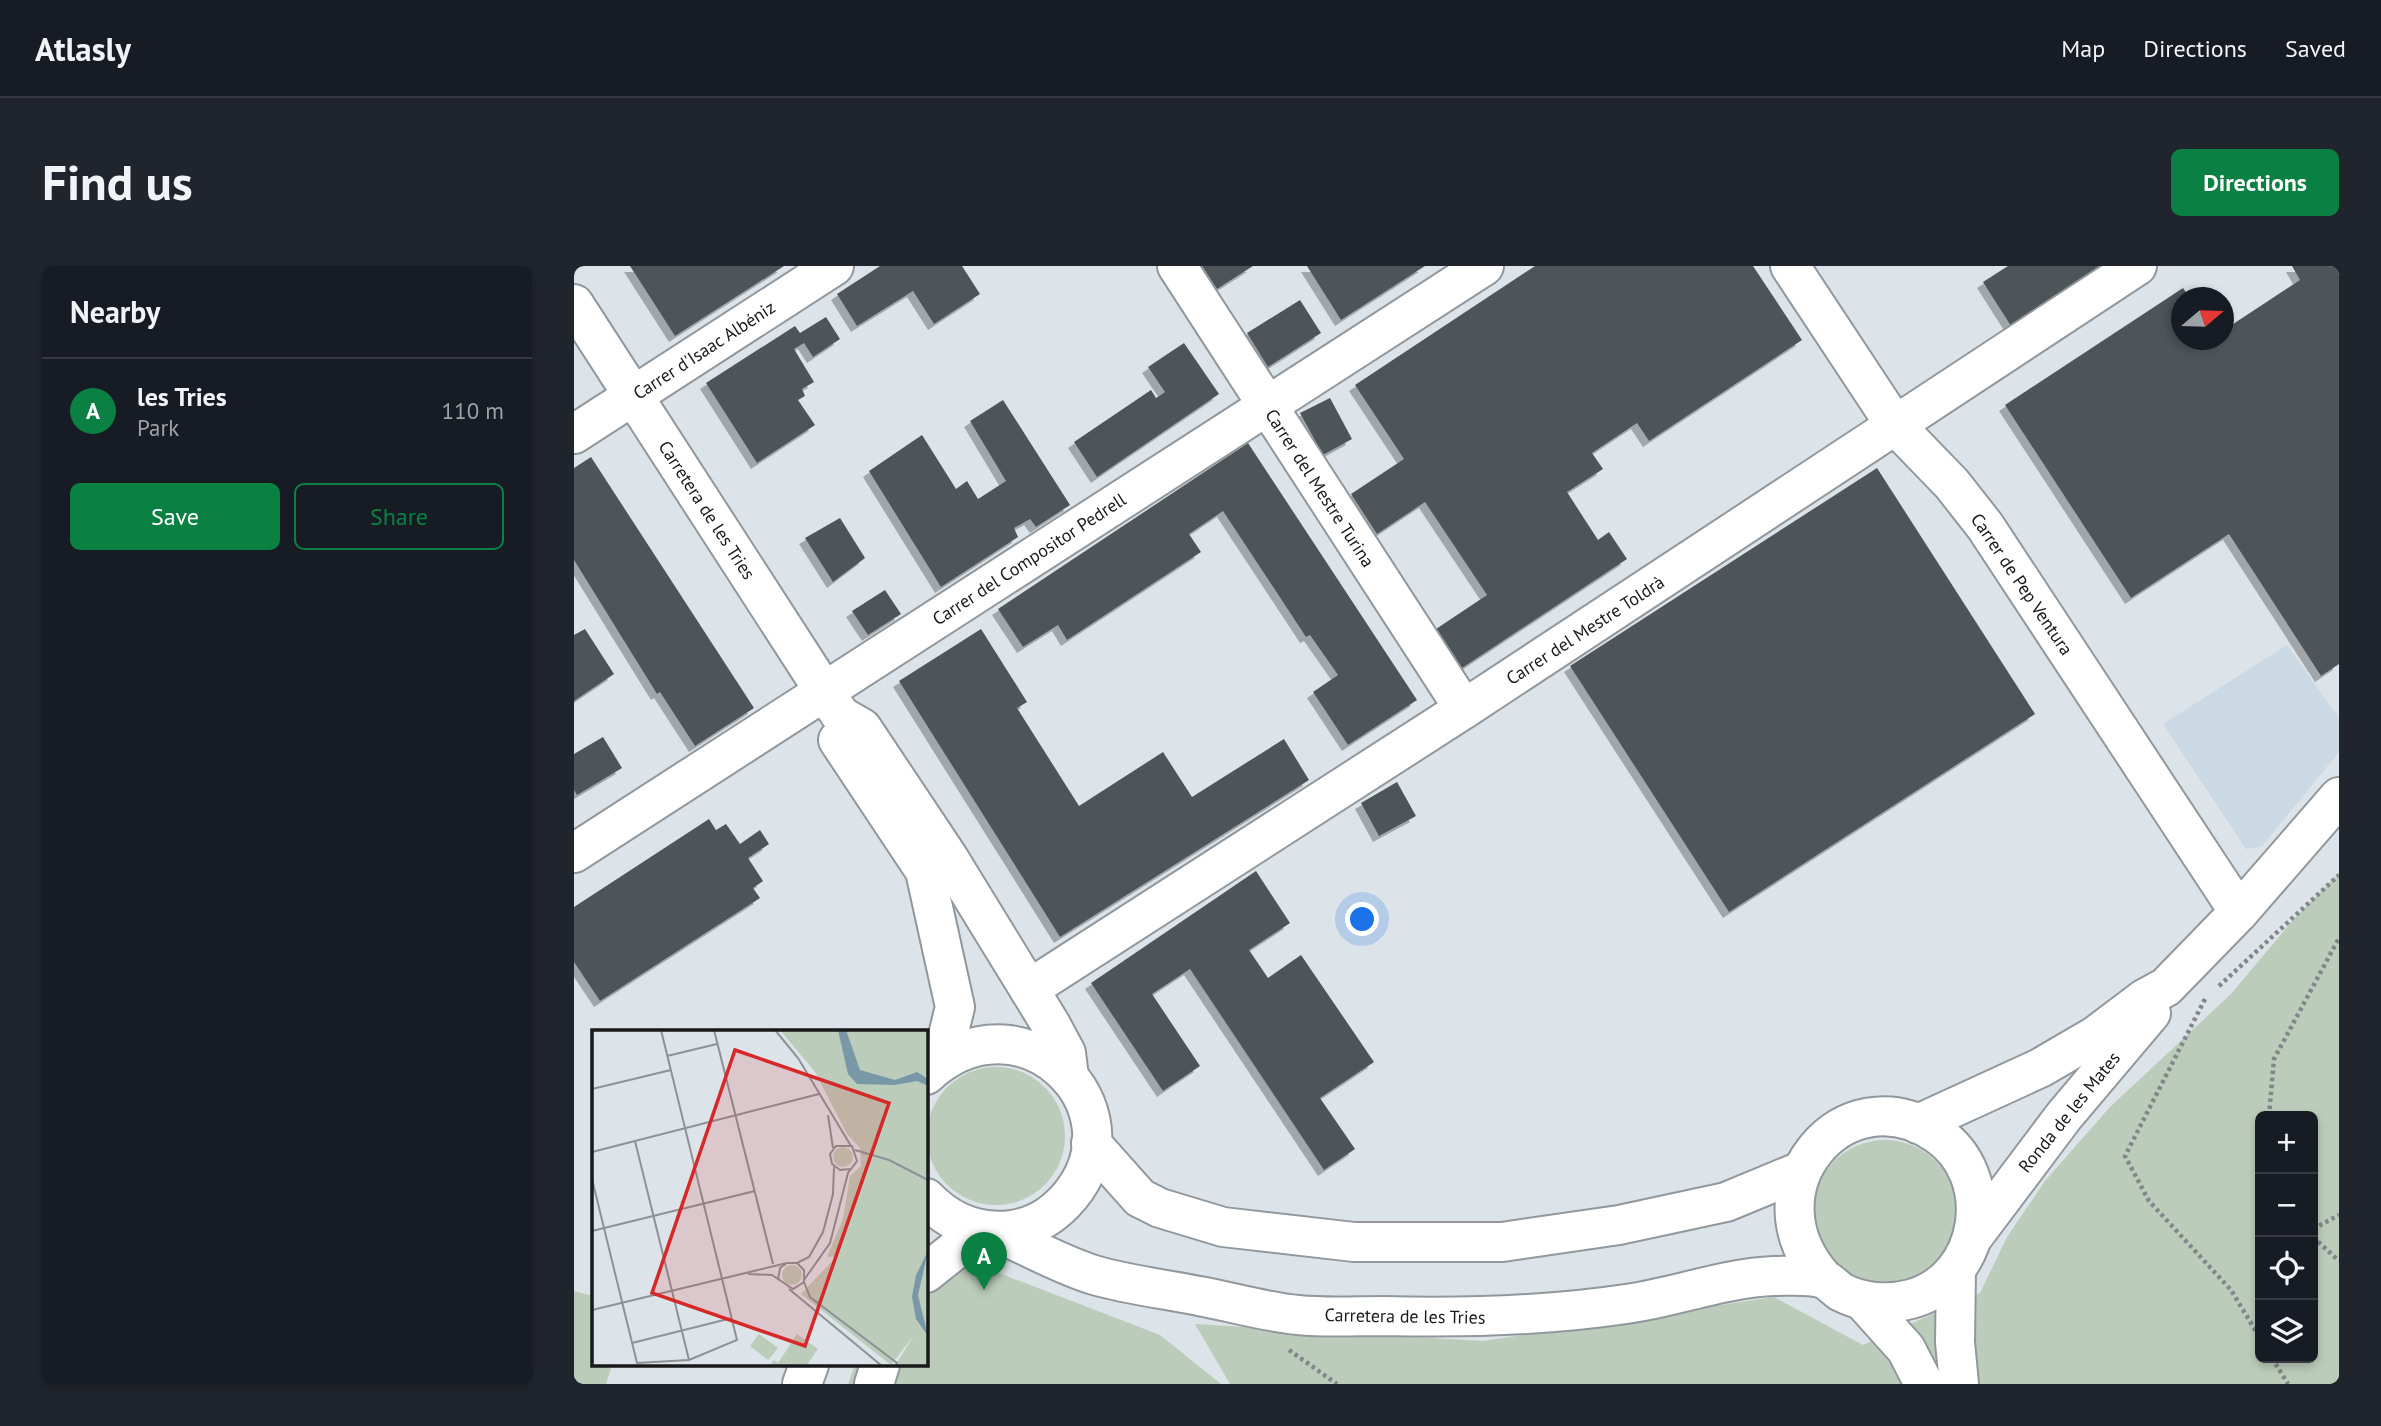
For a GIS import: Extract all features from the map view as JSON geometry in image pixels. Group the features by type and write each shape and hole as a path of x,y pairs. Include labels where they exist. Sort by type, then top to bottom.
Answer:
{"street":[{"name":"Carrer d'Isaac Albéniz","path":"574,434 834,266"},
{"name":"Carrer del Mestre Turina","path":"1177,266 1464,709"},
{"name":"Carrer del Compositor Pedrell","path":"579,838 833,703 1267,405 1484,266"},
{"name":"Carrer de Pep Ventura","path":"1790,266 1895,425 1952,484 1985,526 2239,912"},
{"name":"Carrer del Mestre Toldrà","path":"1029,989 1464,709 2137,266"},
{"name":"Carretera de les Tries","path":"574,304 833,703 862,728 948,857 1066,1053 1069,1077"},
{"name":"Carretera de les Tries","path":"833,703 838,740 925,871 955,1006 934,1068"},
{"name":"Ronda de les Mates","path":"1918,1124 2040,1068 2095,1037 2144,999 2166,987 2239,912 2339,797"},
{"name":"Ronda de les Mates","path":"1964,1254 2064,1116 2157,1006 2166,987"},
{"path":"928,1272 988,1231 1020,1229 1042,1220 1061,1206 1082,1177 1091,1143 1087,1108 1069,1077 1055,1063 1019,1045 978,1044 934,1068"},
{"path":"1959,1384 1955,1342 1964,1254 1977,1214 1975,1192 1968,1170 1956,1151 1938,1135 1918,1124 1896,1118 1872,1118 1850,1124 1830,1135 1813,1152 1801,1171 1794,1194 1793,1218 1797,1241 1808,1262 1824,1279 1842,1292 1862,1300 1888,1303 1913,1298 1937,1287 1964,1254"},
{"path":"1091,1143 1140,1198 1178,1215 1223,1227 1354,1242 1502,1242 1619,1225 1727,1202 1801,1171"},
{"name":"Carretera de les Tries","path":"928,1200 939,1211 959,1223 988,1231 1093,1275 1297,1315 1486,1318 1627,1304 1753,1277 1824,1279"},
{"path":"1862,1300 1906,1349 1924,1384"},
{"path":"802,1384 809,1366"},
{"path":"874,1384 880,1366"}],"path":[{"path":"2255,1330 2231,1290 2149,1201 2125,1156 2206,999 2339,875"},
{"path":"2269,1111 2274,1059 2339,938"},
{"path":"2318,1226 2339,1215"},
{"path":"2318,1242 2339,1261"},
{"path":"2275,1363 2288,1384"}],"shaded area":[{"path":"2287,645 2339,718 2339,752 2262,846 2246,849 2163,724"}],"green space":[{"path":"2339,873 2339,1384 1230,1384 1195,1324 1483,1341 1774,1297 1863,1345 1980,1293 2007,1237 2045,1181 2110,1107 2231,994 2293,920"},
{"path":"983,1068 1009,1068 1034,1079 1045,1087 1053,1098 1064,1123 1064,1149 1053,1174 1045,1185 1034,1193 1009,1204 983,1204 958,1193 947,1185 939,1174 928,1149 928,1123 939,1098 947,1087 958,1079"},
{"path":"1885,1140 1913,1146 1936,1161 1951,1184 1957,1212 1951,1240 1936,1263 1913,1278 1885,1284 1857,1278 1834,1263 1819,1240 1813,1212 1819,1184 1834,1161 1857,1146"},
{"path":"928,1246 1160,1335 1221,1384 848,1384 855,1366 928,1366"},
{"path":"574,1291 592,1296 592,1366 612,1366 606,1384 574,1384"}],"building":[{"path":"630,266 784,266 675,336"},
{"path":"880,266 962,266 980,294 934,324 913,291 857,326 837,294"},
{"path":"1202,266 1253,266 1217,289"},
{"path":"1307,266 1425,266 1341,320"},
{"path":"1535,266 1753,266 1802,340 1649,441 1637,423 1592,453 1603,469 1567,492 1598,540 1609,532 1627,559 1459,670 1433,631 1487,595 1425,502 1377,534 1351,494 1404,459 1355,385"},
{"path":"2008,266 2104,266 2011,326 1983,282"},
{"path":"2292,266 2339,266 2339,664 2321,676 2229,534 2131,598 2005,405 2171,296 2171,350 2234,350 2234,323 2300,280"},
{"path":"1300,300 1321,333 1268,367 1247,333"},
{"path":"826,317 840,339 813,357 804,343 794,349 814,382 802,389 805,396 798,400 815,425 757,463 706,383 795,326 800,333"},
{"path":"1184,343 1219,394 1097,477 1074,442 1151,390 1156,398 1165,392 1148,367"},
{"path":"1330,398 1352,439 1323,455 1300,413"},
{"path":"1003,400 1070,505 1036,527 1030,519 1014,528 1018,537 941,587 869,471 922,435 956,489 967,481 978,499 1006,481 970,421"},
{"path":"1248,443 1417,700 1348,745 1313,692 1338,675 1310,635 1306,637 1223,511 1189,534 1201,552 1067,640 1058,625 1023,647 998,609"},
{"path":"591,457 754,708 695,746 660,692 657,694 574,560 574,468"},
{"path":"1877,468 2035,714 1729,912 1570,666"},
{"path":"840,518 865,558 833,582 805,538"},
{"path":"885,590 901,614 868,635 852,611"},
{"path":"585,629 614,674 574,701 574,635"},
{"path":"981,629 1027,702 1017,708 1079,806 1163,752 1192,797 1284,739 1309,780 1060,937 899,681"},
{"path":"603,737 622,768 577,795 574,790 574,754"},
{"path":"1397,782 1416,816 1379,836 1361,803"},
{"path":"709,819 716,830 726,824 740,844 760,830 769,844 748,858 763,881 753,888 760,898 600,1001 574,962 574,907"},
{"path":"1256,871 1290,923 1249,950 1268,978 1301,955 1374,1062 1320,1098 1355,1149 1324,1170 1190,969 1152,994 1200,1066 1163,1091 1091,983"}],"place":[{"name":"les Tries","path":"984,1290"}]}
